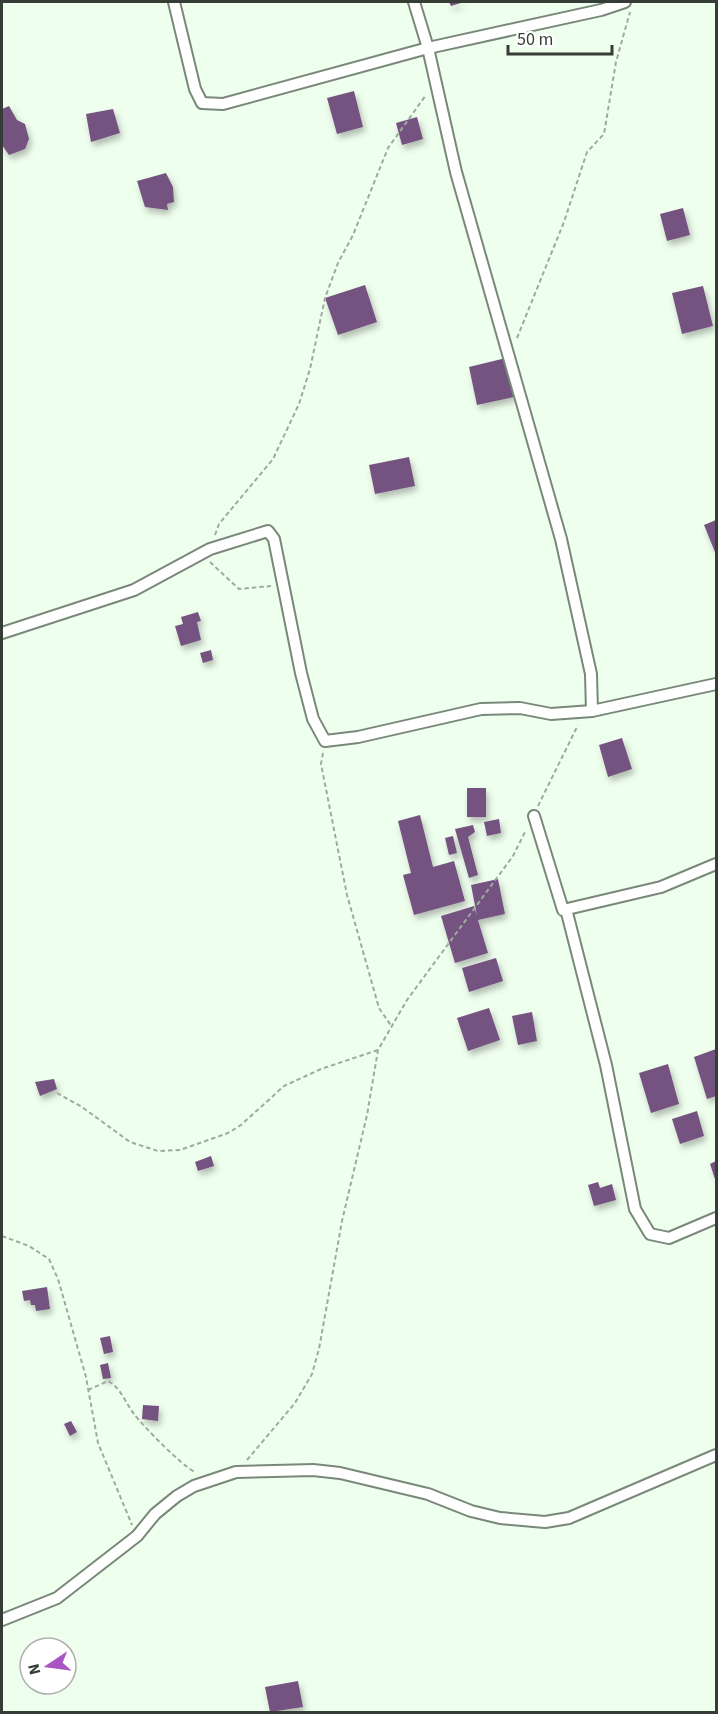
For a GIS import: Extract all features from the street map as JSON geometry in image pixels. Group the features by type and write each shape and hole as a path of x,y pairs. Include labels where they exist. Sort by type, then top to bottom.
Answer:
{"street":[{"path":"174,2 195,89 202,103 222,104 428,48 628,6"},
{"path":"414,2 428,48 456,172 561,539 591,674 588,711"},
{"path":"2,633 59,612 134,590 210,549 268,531 274,539 291,629 313,719 325,741 358,737 482,709 512,707 551,714 588,711 717,684"},
{"path":"534,816 563,910 661,887 717,864"},
{"path":"567,909 606,1065 635,1209 650,1234 669,1238 717,1218"},
{"path":"2,1620 57,1598 137,1536 155,1514 177,1496 218,1477 236,1472 313,1470 340,1473 428,1494 471,1511 500,1518 545,1522 568,1518 717,1455"}],"path":[{"path":"506,348 521,334 564,222 587,152 604,134 628,6"},
{"path":"210,549 219,524 273,459 299,404 310,369 325,298 338,263 353,235 373,181 388,148 435,81"},
{"path":"199,556 215,566 226,580 239,589 270,585 284,591"},
{"path":"236,1472 295,1403 312,1374 319,1349 342,1221 367,1115 378,1050 407,1000 513,856 588,711"},
{"path":"325,741 321,764 347,895 379,1008 392,1027"},
{"path":"57,1093 82,1107 130,1142 158,1151 180,1150 228,1133 241,1125 284,1086 321,1069 378,1050"},
{"path":"2,1236 29,1246 49,1259 58,1279 88,1390 98,1443 137,1536"},
{"path":"88,1390 108,1381 115,1384 133,1412 182,1463 200,1473 218,1477"}],"building":[{"path":"449,2 464,2 451,6"},
{"path":"354,91 363,127 337,134 327,98"},
{"path":"9,106 17,120 25,124 29,139 25,149 9,155 2,145 2,109"},
{"path":"113,109 120,133 91,142 86,114"},
{"path":"417,117 423,139 402,145 396,123"},
{"path":"166,173 173,187 174,202 167,204 168,210 145,207 137,181"},
{"path":"683,208 690,235 667,241 660,214"},
{"path":"365,285 377,322 338,335 325,298"},
{"path":"703,286 713,326 682,334 672,293"},
{"path":"506,358 514,397 477,405 469,367"},
{"path":"409,457 415,486 375,494 369,465"},
{"path":"716,520 716,552 715,552 704,525"},
{"path":"198,612 201,621 197,622 201,640 181,646 175,626 183,624 181,617"},
{"path":"211,650 213,660 203,663 200,653"},
{"path":"622,738 632,769 608,777 599,745"},
{"path":"467,788 486,788 486,817 467,817"},
{"path":"420,815 433,867 454,861 465,901 414,915 403,875 411,873 398,821"},
{"path":"499,819 501,833 487,836 484,822"},
{"path":"473,825 475,832 468,837 478,875 469,878 455,829"},
{"path":"453,836 457,853 449,855 445,838"},
{"path":"498,879 505,914 478,920 488,953 455,963 441,916 474,906 477,916 471,885"},
{"path":"496,958 503,981 469,992 462,968"},
{"path":"489,1008 500,1040 468,1051 457,1018"},
{"path":"532,1012 537,1041 518,1045 512,1016"},
{"path":"716,1049 716,1096 707,1099 694,1057"},
{"path":"668,1064 679,1104 651,1113 639,1073"},
{"path":"54,1079 57,1089 40,1096 35,1082"},
{"path":"697,1111 704,1136 680,1144 672,1119"},
{"path":"211,1156 214,1166 198,1171 195,1162"},
{"path":"716,1161 716,1182 710,1164"},
{"path":"598,1182 600,1188 612,1184 616,1200 594,1206 588,1185"},
{"path":"47,1287 50,1309 36,1311 35,1305 31,1305 30,1300 24,1301 22,1291"},
{"path":"110,1336 113,1352 104,1354 100,1338"},
{"path":"108,1363 111,1378 103,1379 100,1365"},
{"path":"143,1405 159,1406 158,1421 142,1419"},
{"path":"71,1421 77,1432 70,1436 64,1424"},
{"path":"298,1681 303,1707 270,1712 265,1687"}]}
